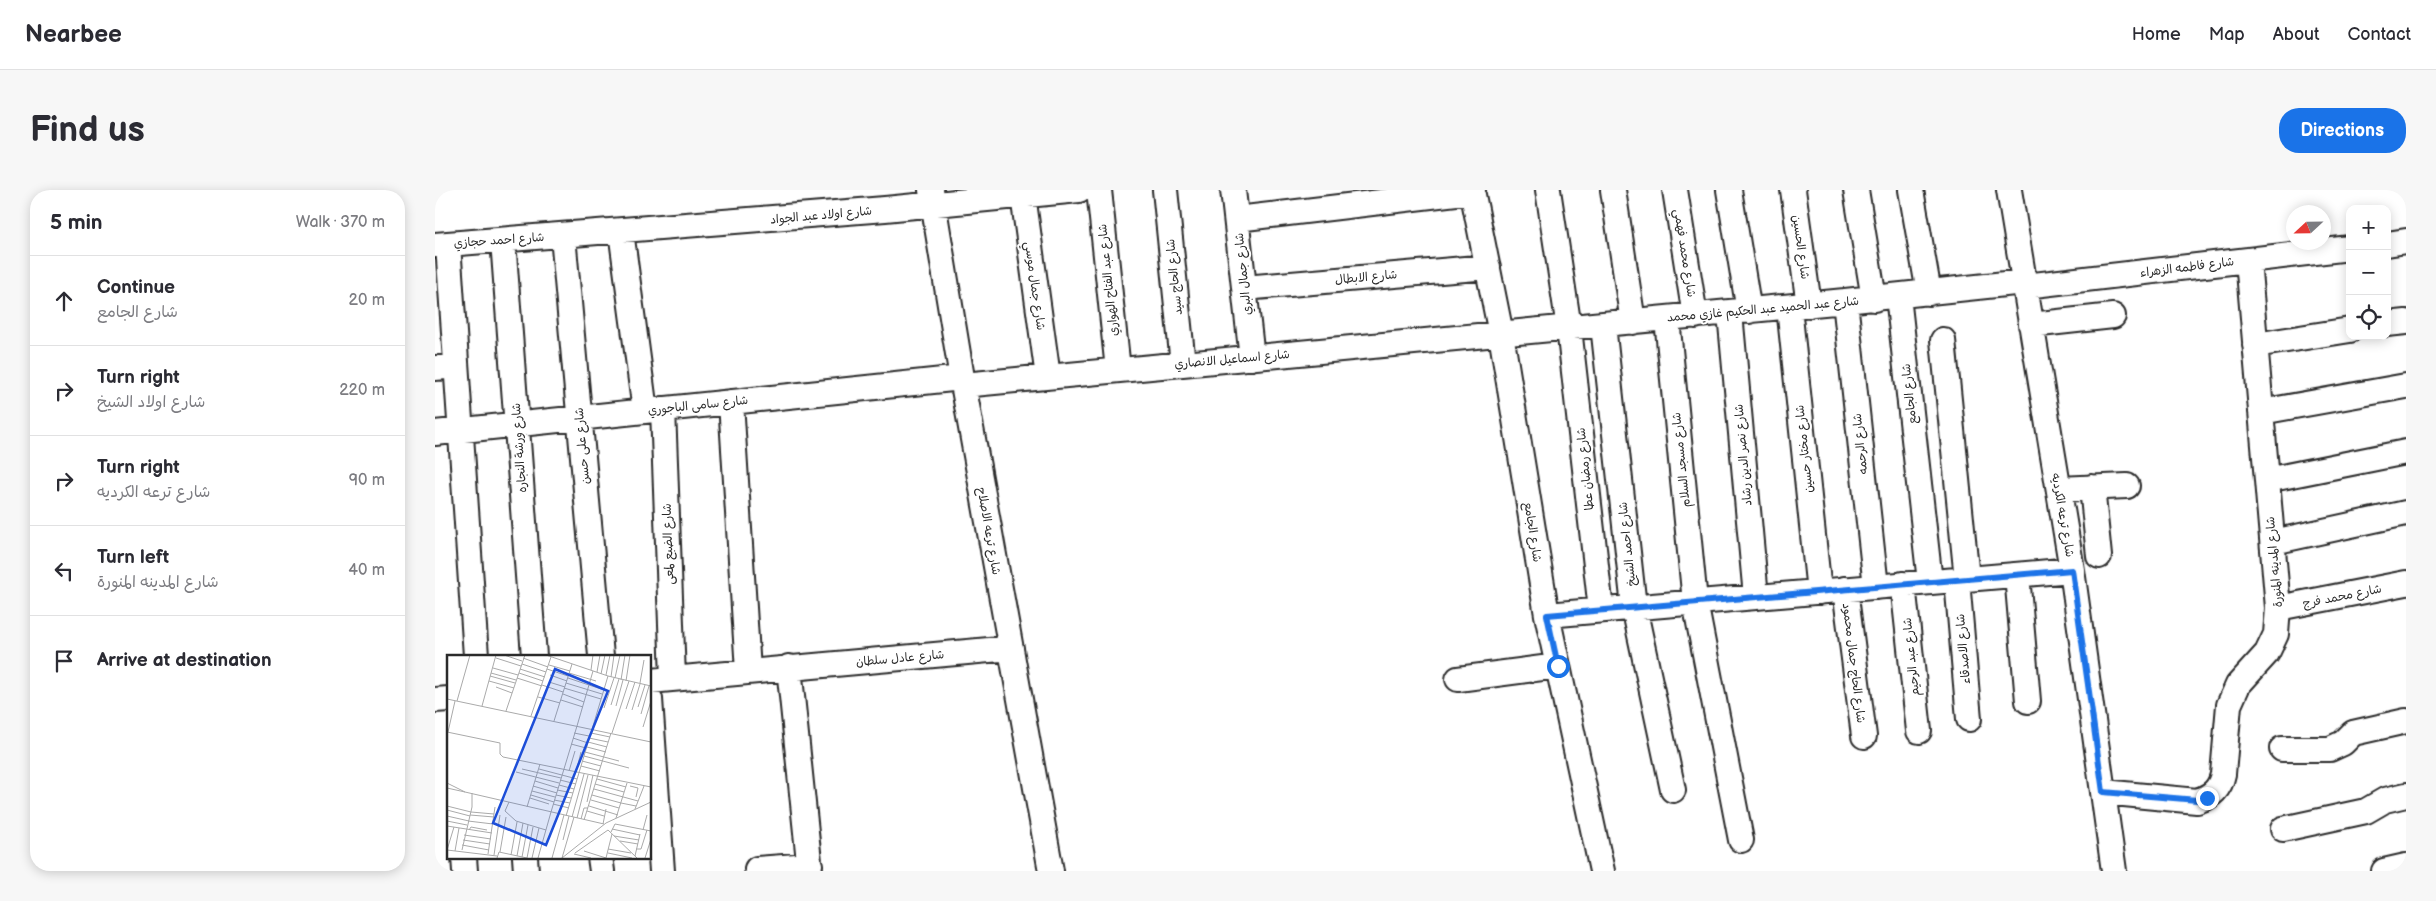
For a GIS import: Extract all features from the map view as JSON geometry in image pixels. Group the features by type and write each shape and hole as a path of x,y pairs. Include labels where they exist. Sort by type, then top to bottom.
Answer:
{"street":[{"name":"شارع اولاد عبد الجواد","path":"563,236 933,197 1079,190"},
{"name":"شارع عبد الفتاح الهواري","path":"1099,190 1118,370"},
{"name":"شارع الحاج سيد","path":"1165,190 1183,364"},
{"name":"شارع جمال البري","path":"1233,190 1252,358"},
{"name":"شارع رمضان عطا","path":"1548,190 1569,328 1601,610"},
{"path":"1613,190 1633,322"},
{"name":"شارع محمد فهمي","path":"1675,190 1695,316"},
{"name":"شارع نصر الدين رشاد","path":"1729,190 1739,312 1756,597"},
{"name":"شارع الحسين","path":"1793,190 1799,306"},
{"path":"1856,190 1874,299"},
{"path":"1911,190 1929,293"},
{"name":"شارع ترعه الكرديه","path":"2009,190 2072,570 2114,871"},
{"path":"1237,219 1473,191"},
{"name":"شارع الجامع","path":"1473,191 1501,334 1547,615 1601,871"},
{"name":"شارع جمال موسي","path":"1032,193 1048,377"},
{"name":"شارع ترعه الاصلاح","path":"933,197 962,381 1051,871"},
{"name":"شارع الضبع لمعى","path":"621,231 654,410 673,678"},
{"name":"شارع احمد حجازي","path":"441,244 563,236"},
{"name":"شارع على حسن","path":"563,236 601,655"},
{"name":"شارع ورشة النجاره","path":"503,240 534,655"},
{"path":"2391,243 2406,241"},
{"path":"441,244 445,367 460,430 476,655"},
{"name":"شارع فاطمه الزهراء","path":"2024,284 2346,248"},
{"name":"شارع المدينه المنورة","path":"2103,792 2197,800 2207,798 2215,792 2221,784 2223,774 2229,705 2238,685 2267,653 2276,634 2279,608 2248,260"},
{"name":"شارع الابطال","path":"1244,288 1488,266"},
{"name":"شارع عبد الحميد عبد الحكيم غازي محمد","path":"1501,334 2024,284"},
{"name":"شارع الجامع","path":"1898,296 1930,582"},
{"name":"شارع الرحمه","path":"1845,302 1876,587"},
{"name":"شارع مختار حسين","path":"1799,306 1819,592"},
{"path":"2031,325 2113,316"},
{"name":"شارع مسجد السلام","path":"1667,318 1695,602 1741,840"},
{"path":"2391,324 2406,322"},
{"name":"شارع احمد الشيخ","path":"1603,325 1634,607 1673,790"},
{"path":"2255,345 2346,331"},
{"name":"شارع اسماعيل الانصاري","path":"962,381 1048,377 1501,334"},
{"name":"شارع الاصدقاء","path":"1943,340 1962,579 1969,719"},
{"name":"شارع سامى الباجوري","path":"435,433 731,402 962,381"},
{"path":"2261,412 2406,386"},
{"path":"731,402 748,671"},
{"path":"2267,480 2406,452"},
{"path":"2059,489 2127,486"},
{"path":"2092,487 2099,556"},
{"path":"2273,542 2406,513"},
{"path":"1547,615 2072,570"},
{"path":"2017,575 2028,701"},
{"name":"شارع محمد فرج","path":"2279,608 2406,583"},
{"name":"شارع عبد الرحيم","path":"1903,584 1919,731"},
{"name":"شارع الحاج جمال محمود","path":"1845,589 1864,736"},
{"name":"شارع عادل سلطان","path":"651,681 1011,648"},
{"path":"1458,679 1558,666"},
{"path":"757,869 810,868 789,668"},
{"path":"651,712 663,871"},
{"path":"2281,749 2330,749 2343,743 2353,733 2406,721"},
{"path":"2283,829 2366,811 2385,800 2406,795"},
{"path":"464,858 465,871"},
{"path":"525,858 526,871"},
{"path":"600,858 602,871"},
{"path":"2384,871 2406,866"}],"route":[{"path":"1558,666 1547,615 2072,570 2103,792 2197,800 2207,798"}]}
